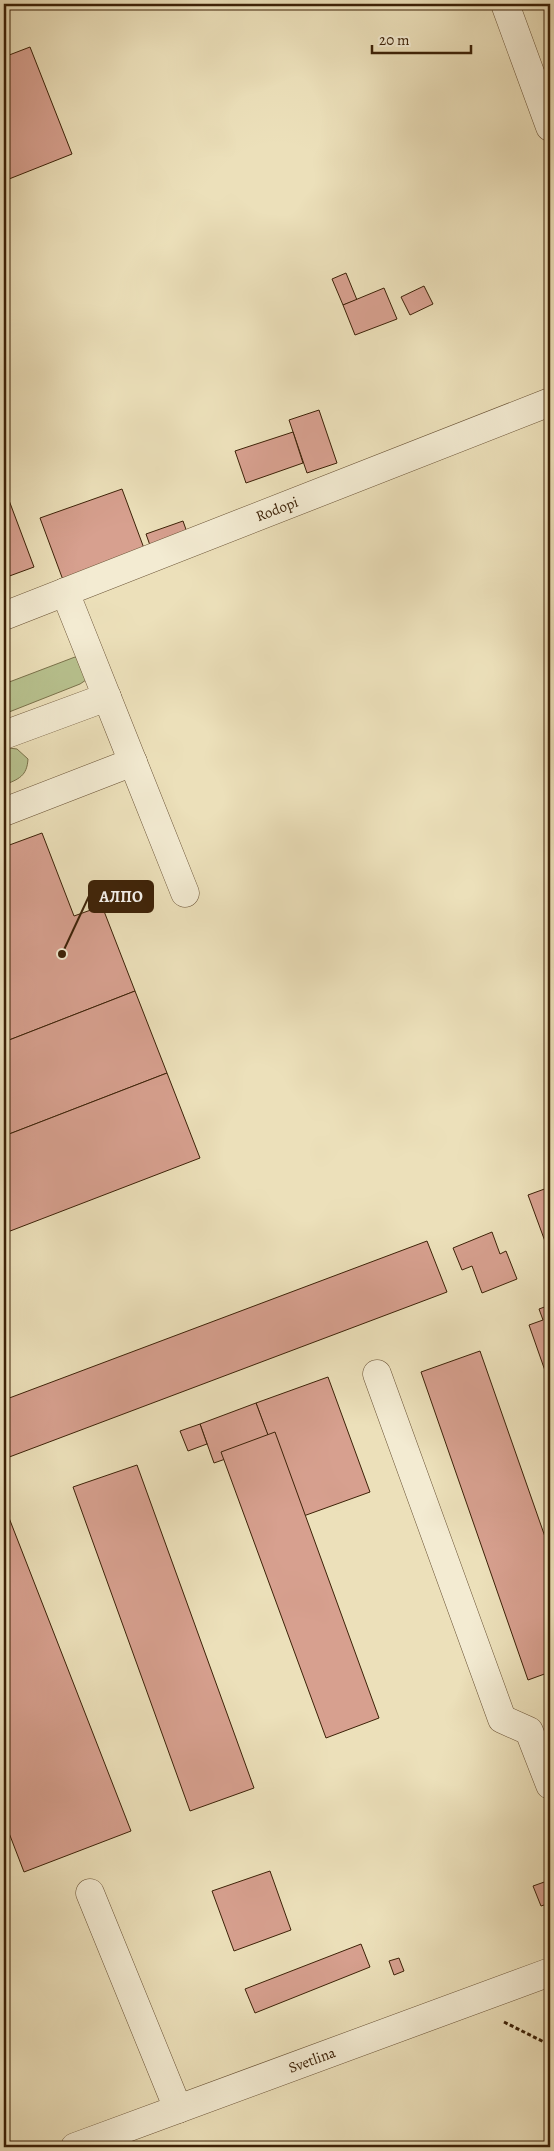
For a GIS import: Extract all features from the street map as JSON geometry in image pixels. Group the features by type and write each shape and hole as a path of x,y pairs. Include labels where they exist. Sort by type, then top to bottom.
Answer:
{"street":[{"path":"505,4 550,127"},
{"name":"Rodopi","path":"4,616 550,402"},
{"path":"65,592 185,893"},
{"path":"4,736 107,697"},
{"path":"4,812 133,762"},
{"path":"377,1374 502,1719 529,1731 550,1785"},
{"path":"90,1893 178,2109"},
{"name":"Svetlina","path":"75,2147 550,1972"}],"path":[{"path":"468,2003 550,2046"}],"green space":[{"path":"75,657 82,659 86,680 4,714 4,684"},
{"path":"9,748 17,749 28,759 24,773 14,781 4,785 4,750"}],"building":[{"path":"30,47 72,154 4,181 4,57"},
{"path":"346,273 357,300 343,305 332,279"},
{"path":"424,286 433,304 410,315 401,297"},
{"path":"384,288 397,319 355,335 343,305"},
{"path":"319,410 337,463 307,473 289,420"},
{"path":"293,432 303,463 246,483 235,451"},
{"path":"4,487 34,567 4,578"},
{"path":"122,489 145,551 63,580 40,518"},
{"path":"183,521 189,538 152,551 146,534"},
{"path":"42,833 74,916 102,906 135,991 4,1042 4,847"},
{"path":"135,991 167,1073 4,1136 4,1042"},
{"path":"167,1073 200,1158 5,1233 4,1136"},
{"path":"550,1187 550,1255 528,1195"},
{"path":"492,1232 500,1254 506,1251 517,1279 482,1293 472,1266 462,1270 453,1248"},
{"path":"427,1241 447,1292 4,1459 4,1400"},
{"path":"550,1305 550,1385 529,1325 543,1320 539,1309"},
{"path":"480,1351 550,1551 550,1672 528,1680 421,1372"},
{"path":"328,1377 370,1492 298,1518 256,1403"},
{"path":"256,1403 271,1443 214,1463 200,1424"},
{"path":"200,1424 207,1444 188,1451 180,1431"},
{"path":"275,1432 379,1718 326,1738 221,1452"},
{"path":"137,1465 254,1788 190,1811 73,1487"},
{"path":"4,1505 131,1831 24,1872 4,1820"},
{"path":"270,1871 291,1930 234,1951 212,1891"},
{"path":"550,1880 550,1903 541,1906 533,1886"},
{"path":"361,1944 370,1967 255,2013 245,1989"},
{"path":"399,1958 404,1971 394,1975 389,1961"}],"place":[{"name":"АЛПО","path":"62,954"}]}
